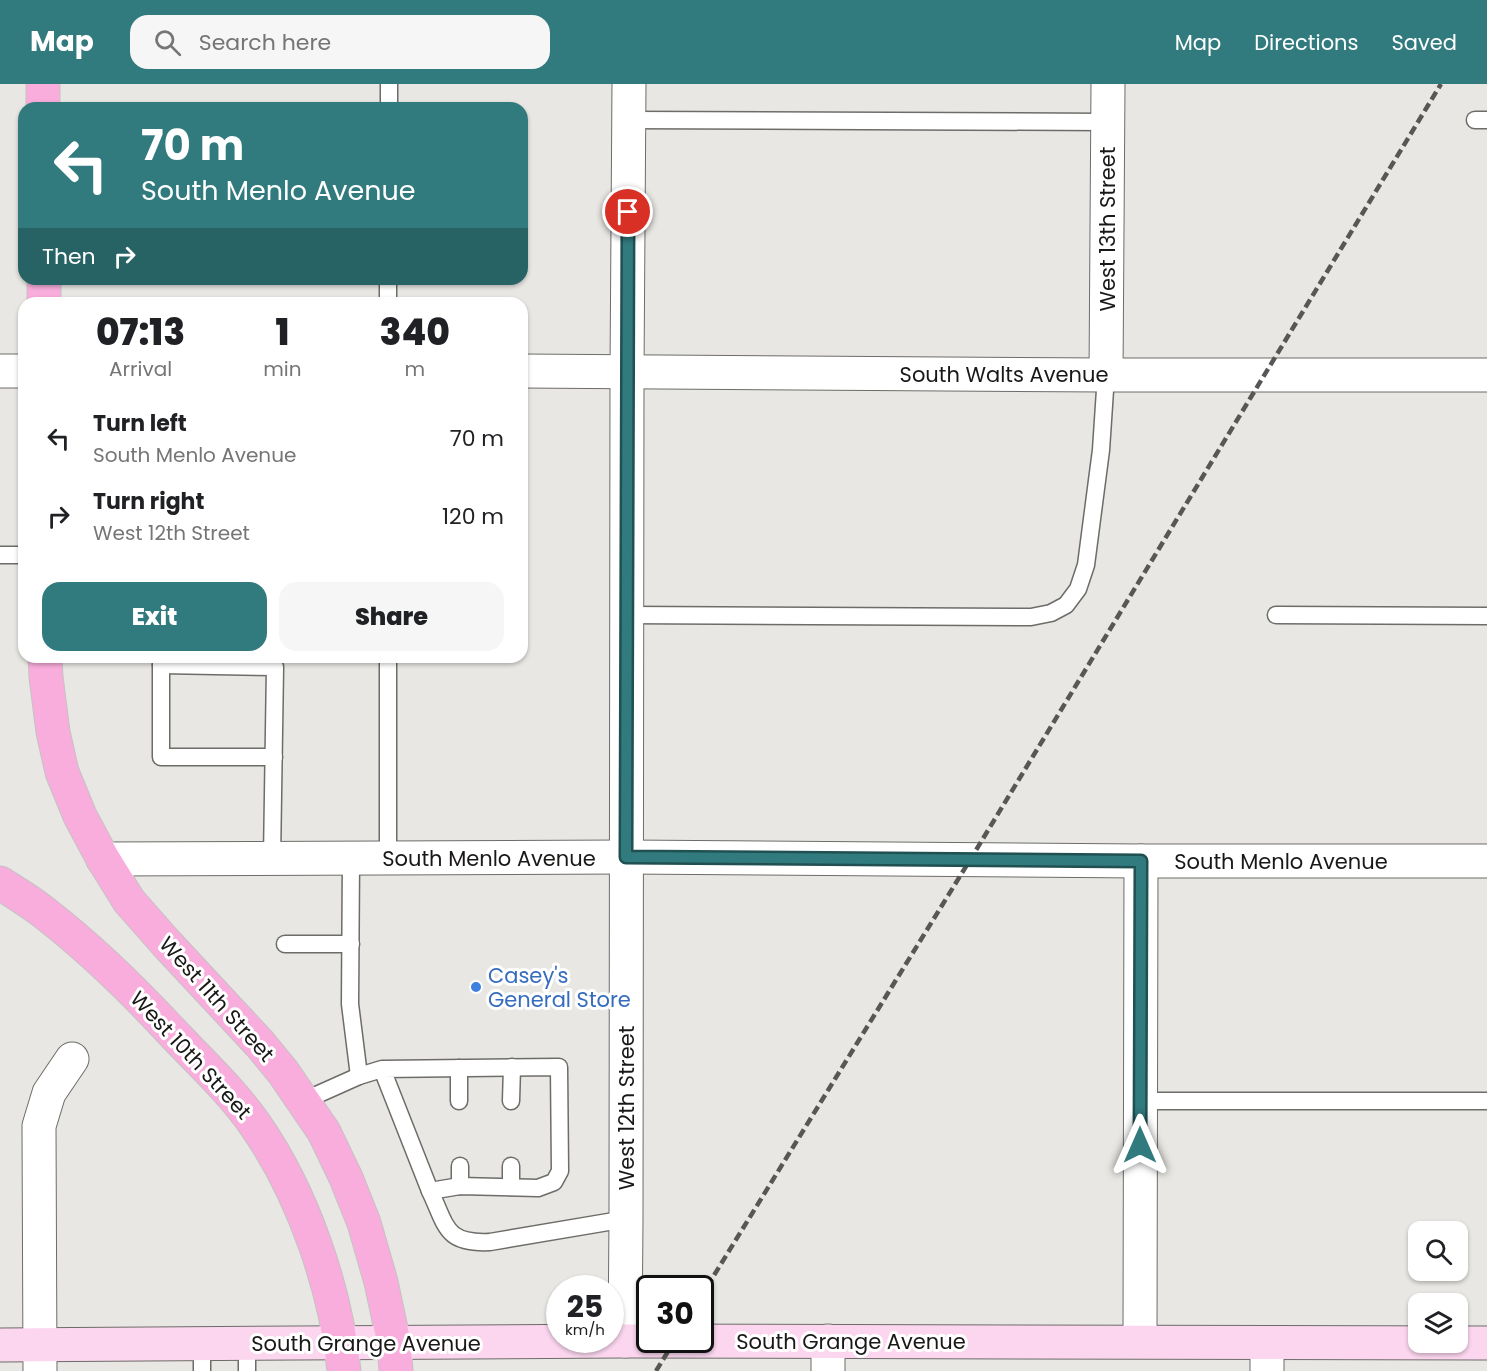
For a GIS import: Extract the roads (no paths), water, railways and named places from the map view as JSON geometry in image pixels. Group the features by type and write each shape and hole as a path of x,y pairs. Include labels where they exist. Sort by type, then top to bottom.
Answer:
{"main road":[{"path":"43,84 44,102"},
{"name":"West 11th Street","path":"45,663 53,732 62,771 80,816 129,901 260,1044 283,1072 324,1132 364,1223 381,1282 395,1357"},
{"name":"West 10th Street","path":"0,884 40,910 95,955 209,1070 256,1125 281,1168 302,1212 329,1294 342,1357"}],"street":[{"name":"West 12th Street","path":"625,1341 629,84"},
{"name":"West 13th Street","path":"1106,375 1108,84"},
{"path":"0,371 18,371"},
{"name":"South Walts Avenue","path":"528,371 1487,375"},
{"name":"South Menlo Avenue","path":"103,859 626,857 1487,861"},
{"path":"1140,1341 1141,861"},
{"path":"39,1358 39,1126 49,1093 72,1059"},
{"name":"South Grange Avenue","path":"0,1345 39,1358 395,1357 625,1341 828,1356 1140,1341 1267,1357 1487,1343"}],"lane":[{"path":"389,84 389,102"},
{"path":"628,120 1108,122"},
{"path":"627,615 1031,616 1051,613 1066,605 1078,589 1086,566 1101,450 1106,375"},
{"path":"0,555 18,555"},
{"path":"1276,615 1487,616"},
{"path":"161,663 161,757 274,757"},
{"path":"199,663 274,667 272,859"},
{"path":"388,663 388,858"},
{"path":"351,858 350,1004 359,1076"},
{"path":"285,944 351,944"},
{"path":"511,1101 512,1067"},
{"path":"303,1101 359,1076 382,1070 559,1067 560,1171 554,1182 538,1188 460,1186 430,1191"},
{"path":"459,1068 459,1101"},
{"path":"382,1070 430,1191 448,1230 458,1239 490,1242 626,1219"},
{"path":"1140,1101 1487,1101"},
{"path":"460,1166 460,1186"},
{"path":"511,1166 511,1187"}],"railway":[{"path":"714,1275 970,860 1441,84"},
{"path":"656,1371 667,1353"}],"place":[{"name":"Casey's General Store","path":"476,987"}]}
